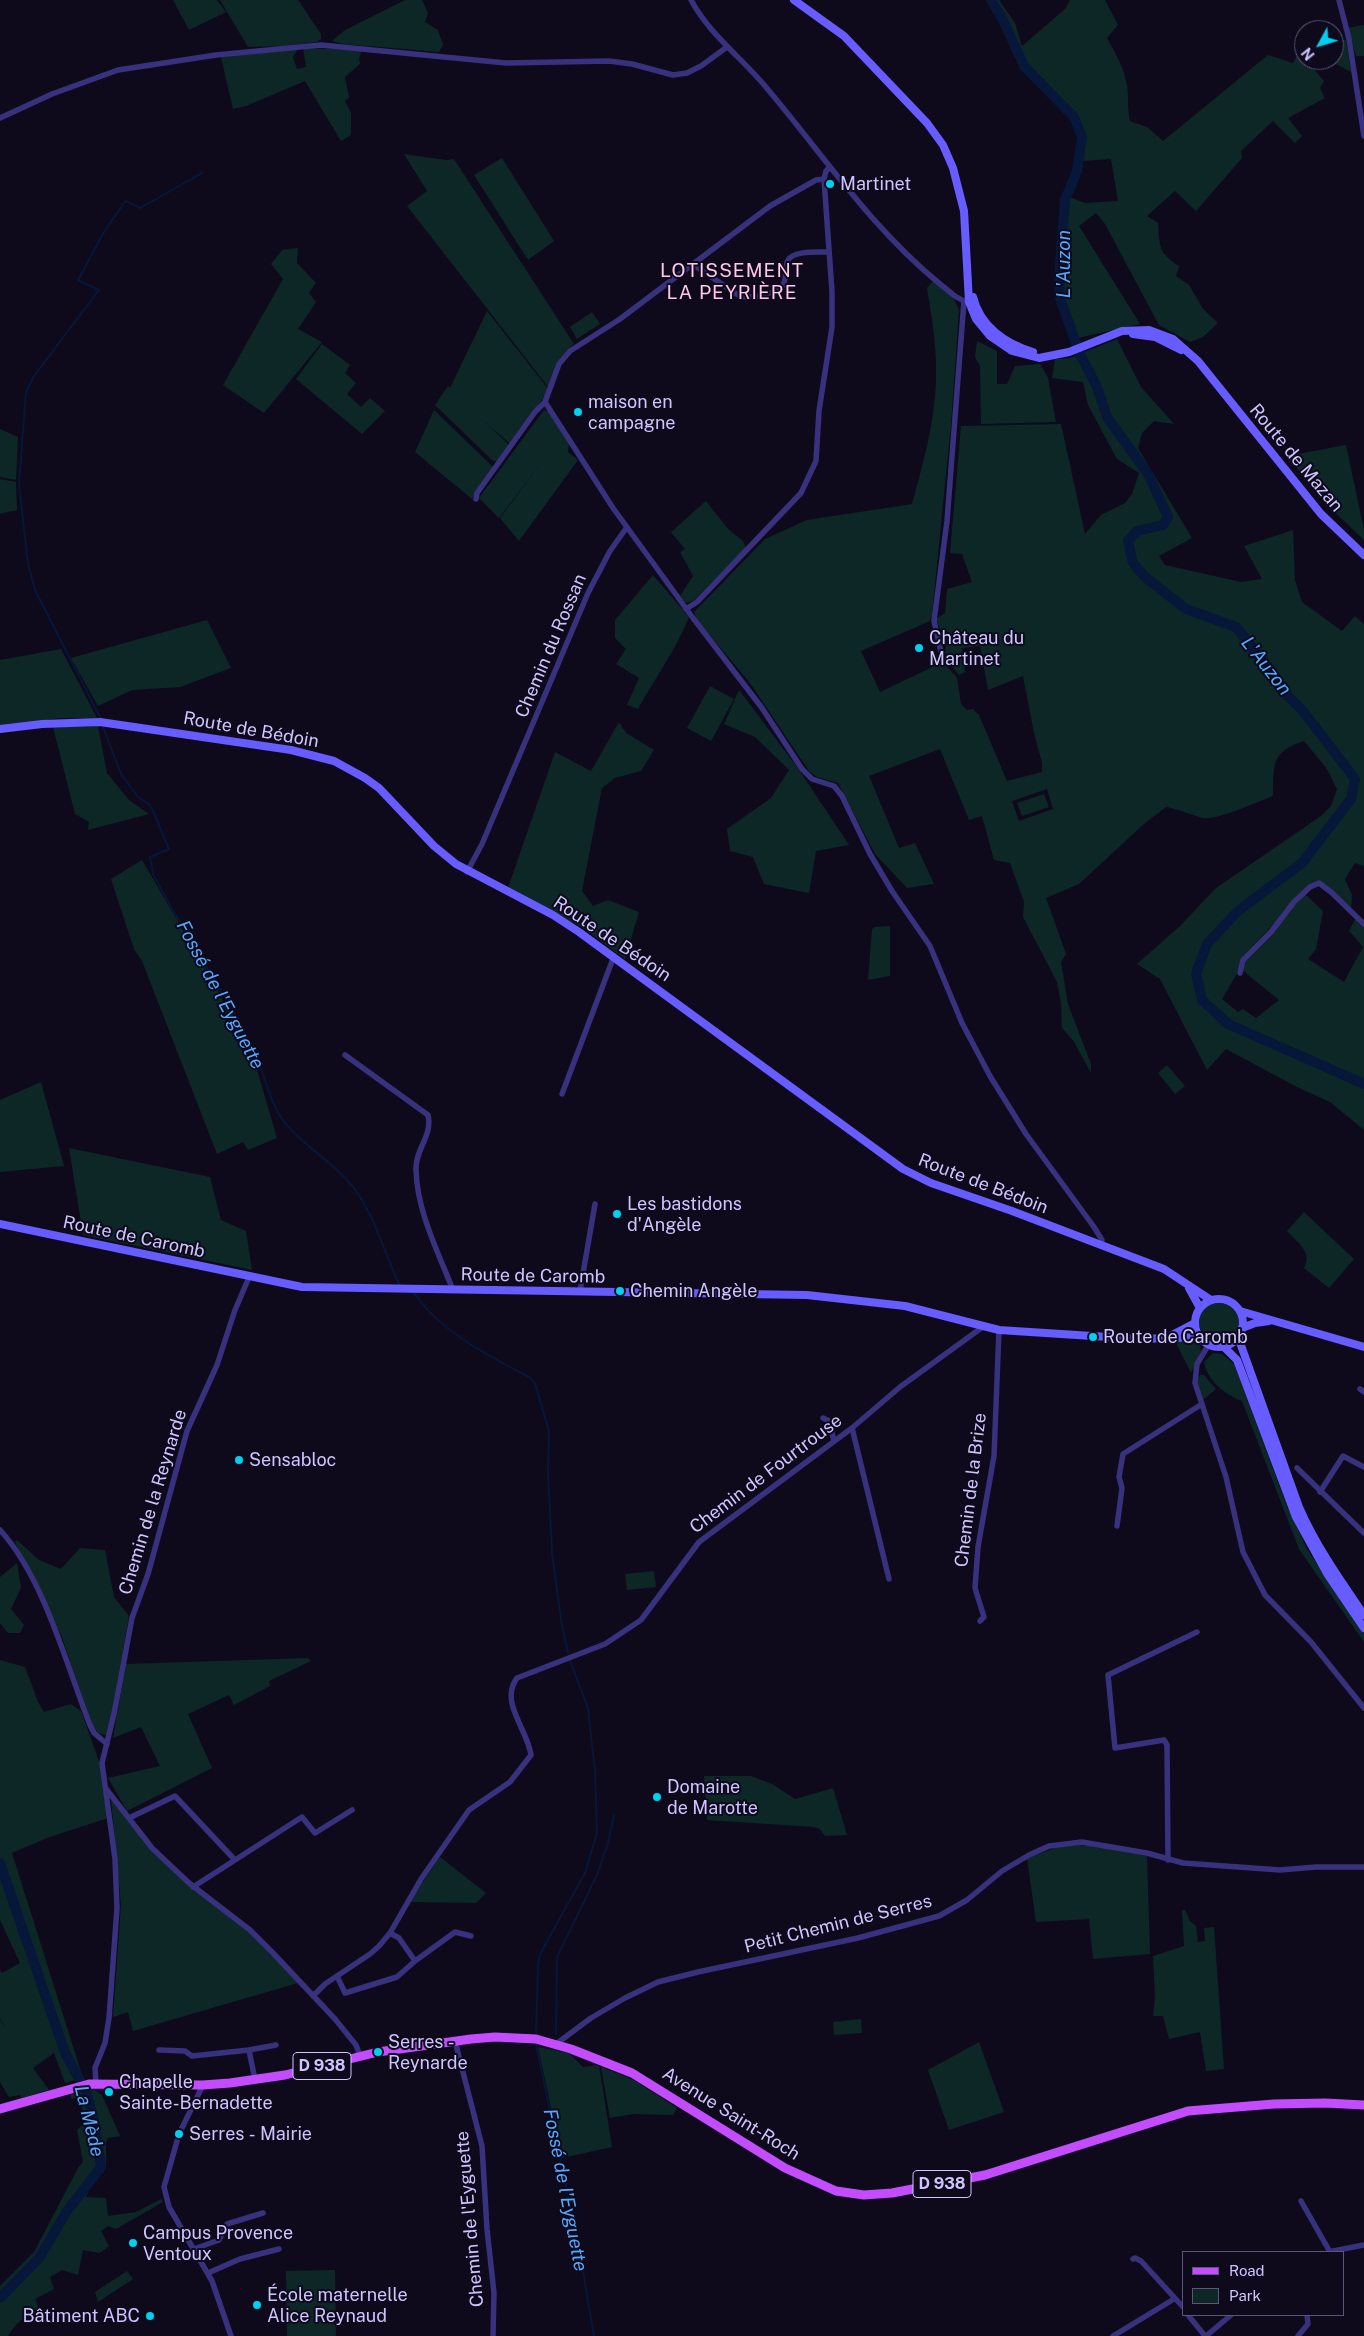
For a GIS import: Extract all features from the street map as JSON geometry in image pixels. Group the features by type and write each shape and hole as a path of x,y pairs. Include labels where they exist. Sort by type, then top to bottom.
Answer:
{"main road":[{"name":"Route de Mazan","path":"794,0 844,36 936,134 953,168 964,211 969,300 984,330 1004,347 1031,357 1046,357 1060,354 1122,331 1140,329 1157,332 1182,345 1305,496 1364,555"},
{"name":"Route de Mazan","path":"969,300 1000,337 1032,352 1060,354"},
{"name":"Route de Bédoin","path":"0,729 42,724 100,722 208,737 320,756 348,768 379,788 446,857 467,872 553,915 614,956 881,1154 912,1174 1164,1269 1211,1300"},
{"name":"Route de Caromb","path":"0,1224 302,1286 830,1297 906,1306 999,1330 1110,1338 1200,1337"},
{"path":"1182,1280 1192,1291 1200,1308"},
{"path":"1223,1346 1238,1337 1243,1319 1240,1311 1230,1301 1224,1299 1211,1300 1200,1308 1195,1324 1200,1337 1209,1344 1223,1346 1237,1360 1296,1518 1306,1538 1364,1628"},
{"path":"1240,1311 1364,1347"},
{"path":"1242,1328 1255,1323 1277,1321"},
{"path":"1158,1338 1184,1330 1195,1324"},
{"path":"1238,1337 1298,1507 1321,1551 1364,1615"},
{"name":"Avenue Saint-Roch","path":"0,2109 92,2083 203,2085 254,2080 293,2073 360,2056 455,2041 502,2038 536,2039 556,2044 632,2073 743,2143 798,2174 836,2191 864,2195 892,2193 985,2175 1188,2111 1274,2104 1364,2104"}],"street":[{"path":"691,0 702,19 763,84 830,167 913,262 969,300 947,521 934,621 941,652"},
{"path":"1339,0 1349,39 1364,136"},
{"path":"0,118 52,94 118,70 216,55 283,48 320,45 506,63 609,61 632,64 673,75 687,73 701,66 727,47"},
{"path":"686,609 697,602 801,492 816,461 819,410 832,327 824,179 826,171 830,167"},
{"path":"476,500 478,493 535,412 545,402 559,364 564,356 579,344 620,319 770,206 816,180 824,179"},
{"path":"692,264 741,297 757,298 782,287 787,260 791,257 799,254 829,252"},
{"path":"545,402 570,438 587,470 686,609 762,708 802,769 812,779 834,786 842,796 870,854 930,946 962,1023 990,1076 1026,1134 1094,1227 1102,1240 1101,1245"},
{"name":"Chemin du Rossan","path":"467,872 482,844 588,593 610,551 627,527"},
{"path":"1240,973 1243,960 1271,932 1294,902 1310,887 1319,883 1364,924"},
{"path":"562,1094 614,956"},
{"path":"344,1055 428,1115 429,1132 416,1167 418,1188 429,1228 453,1290"},
{"path":"580,1291 595,1204"},
{"name":"Chemin de la Reynarde","path":"92,2083 95,2068 105,2043 109,2018 117,1908 107,1790 102,1766 132,1618 148,1574 187,1431 217,1365 250,1275"},
{"name":"Chemin de Fourtrouse","path":"313,1996 337,1976 374,1951 390,1932 421,1879 469,1810 510,1782 531,1755 529,1744 511,1702 511,1690 517,1678 605,1644 642,1620 699,1542 852,1428 900,1387 984,1326"},
{"name":"Chemin de la Brize","path":"980,1621 984,1617 974,1588 978,1547 994,1456 999,1330"},
{"path":"1209,1344 1197,1364 1195,1383 1226,1477 1238,1536 1254,1577 1265,1595 1310,1642 1364,1708"},
{"path":"1117,1526 1122,1488 1119,1477 1122,1454 1202,1404"},
{"path":"823,1418 830,1421 834,1441"},
{"path":"852,1428 889,1579"},
{"path":"1320,1492 1343,1456 1364,1467"},
{"path":"1297,1468 1364,1533"},
{"path":"0,1530 13,1544 55,1628 90,1725 99,1738 107,1744"},
{"path":"1168,1860 1167,1745 1164,1740 1115,1748 1108,1675 1197,1632"},
{"path":"107,1790 146,1841 193,1887 250,1930 313,1996 354,2042 360,2056"},
{"path":"129,1818 175,1796 234,1860"},
{"path":"193,1887 302,1817 315,1833 352,1810"},
{"name":"Petit Chemin de Serres","path":"556,2044 591,2018 624,1998 658,1982 858,1938 939,1916 961,1904 1029,1854 1049,1846 1082,1842 1147,1853 1168,1860 1280,1870 1316,1867 1364,1867"},
{"path":"390,1932 399,1938 415,1961"},
{"path":"337,1976 345,1993 397,1978 415,1961 455,1932 471,1936"},
{"name":"Chemin de l'Eyguette","path":"455,2041 482,2146 487,2229 494,2293 493,2336"},
{"path":"159,2050 185,2051 192,2056 276,2045"},
{"path":"249,2050 254,2080"},
{"path":"203,2085 179,2134 164,2187 169,2208 208,2273 231,2336"},
{"path":"1301,2201 1328,2251"},
{"path":"194,2249 220,2240 227,2224 263,2213"},
{"path":"1334,2251 1364,2245"},
{"path":"208,2273 240,2259 279,2249"},
{"path":"1133,2259 1141,2260 1182,2307"},
{"path":"1114,2336 1174,2299"},
{"path":"1189,2316 1206,2336 1230,2316"},
{"path":"1298,2336 1308,2324 1307,2316"}],"green space":[{"path":"173,0 217,0 226,12 189,30"},
{"path":"220,0 298,0 321,34 321,39 317,42 283,46 248,47"},
{"path":"405,0 422,0 428,13 425,22 438,30 443,45 439,52 344,44 332,41 345,30"},
{"path":"994,0 999,0 1015,23 1022,46 1065,9 1070,0 1105,0 1118,25 1107,38 1126,80 1130,121 1147,127 1163,141 1268,55 1293,63 1294,61 1294,70 1315,70 1324,81 1320,88 1325,98 1288,118 1302,136 1295,143 1273,121 1241,151 1242,158 1196,211 1175,191 1147,216 1158,223 1161,249 1167,257 1179,266 1176,276 1189,285 1203,309 1218,323 1203,337 1190,342 1159,325 1105,224 1096,213 1079,226 1140,324 1078,338 1064,298 1063,266 1067,200 1069,197 1085,203 1118,201 1111,159 1083,161 1085,135 1076,116 1025,64"},
{"path":"1364,25 1364,56 1356,56 1348,28"},
{"path":"1344,40 1346,40 1351,72 1344,68"},
{"path":"303,48 362,50 359,58 360,64 345,77 349,98 345,101 351,113 351,135 341,141 305,81 246,106 233,109 221,57 298,49 293,57 297,69 306,67"},
{"path":"404,154 446,160 454,159 574,344 557,363 549,388 407,206 427,191"},
{"path":"502,158 554,241 528,260 474,175"},
{"path":"298,248 297,263 316,283 309,293 316,302 298,329 322,342 264,413 223,385 283,279 271,264 282,250"},
{"path":"933,281 953,297 959,310 951,424 932,614 930,621 861,651 880,692 943,662 957,678 961,704 967,710 973,709 979,715 1007,781 1042,772 1042,763 1023,676 988,690 980,646 962,648 965,672 959,675 945,657 946,644 936,619 945,613 947,589 972,582 962,554 950,553 961,426 1061,424 1085,534 1101,515 1125,503 1132,494 1139,473 1117,459 1088,405 1083,382 1052,378 1055,359 1070,358 1117,339 1141,387 1174,424 1154,421 1142,433 1138,448 1192,538 1159,556 1165,565 1241,582 1262,579 1244,546 1293,530 1295,580 1302,602 1342,631 1355,616 1364,624 1364,866 1355,863 1345,879 1352,895 1351,909 1320,881 1311,885 1241,958 1238,972 1222,999 1238,1012 1243,1009 1256,1018 1279,1000 1242,970 1244,961 1305,894 1323,911 1316,949 1308,959 1344,982 1363,947 1349,931 1356,918 1364,927 1364,1130 1330,1102 1299,1088 1226,1049 1207,1070 1160,979 1137,964 1180,926 1216,888 1321,816 1331,806 1337,789 1327,769 1304,741 1285,750 1276,761 1273,776 1273,796 1227,814 1209,818 1166,807 1145,823 1079,884 1046,898 1066,954 1061,962 1068,1004 1091,1064 1091,1073 1074,1042 1062,1028 1061,1003 1057,982 1023,917 1024,902 1010,863 994,860 982,816 969,820 940,749 869,776 899,848 915,843 934,884 907,888 875,854 838,783 817,777 809,771 750,683 697,620 694,612 765,539 807,520 912,504 928,442 935,395 935,345 927,288","holes":["1047,789 1053,809 1019,821 1012,801"]},
{"path":"487,311 549,390 510,444 482,419 509,445 497,461 493,461 435,405 448,386 450,388"},
{"path":"592,312 600,324 577,339 570,327"},
{"path":"977,341 997,351 997,384 1007,384 1015,366 1040,364 1048,378 1056,422 981,424 980,366 975,357"},
{"path":"322,344 350,365 345,373 356,383 347,394 361,407 370,398 385,411 362,434 296,379"},
{"path":"434,410 493,467 472,499 415,452"},
{"path":"544,410 549,412 569,442 568,452 578,460 519,541 500,518 545,458 499,518 479,498"},
{"path":"0,429 18,437 16,480 0,477"},
{"path":"1346,445 1364,530 1364,540 1325,503 1287,456"},
{"path":"0,479 16,482 17,510 0,514"},
{"path":"706,501 728,529 743,541 746,548 693,601 686,603 680,596 693,576 680,552 685,549 671,532"},
{"path":"653,575 689,617 672,652 638,709 627,705 639,678 616,664 626,649 615,638 615,620"},
{"path":"207,620 231,668 180,687 132,690 98,706 71,658"},
{"path":"61,649 97,718 61,718 0,726 0,660"},
{"path":"710,686 734,699 711,741 687,728"},
{"path":"739,690 797,767 849,845 816,851 809,893 764,884 753,857 730,851 727,829 771,798 789,770 755,737 724,724"},
{"path":"619,722 626,733 654,750 641,771 615,778 602,788 582,891 593,906 608,900 639,912 625,959 583,928 508,888 555,752 591,771"},
{"path":"98,726 107,773 129,800 149,814 88,830 89,822 75,814 53,727"},
{"path":"1044,794 1049,807 1022,816 1017,803"},
{"path":"142,860 210,976 255,1063 277,1138 248,1150 243,1142 217,1154 142,961 134,949 111,879"},
{"path":"890,926 890,976 868,980 872,929"},
{"path":"1167,1065 1185,1086 1175,1094 1158,1073"},
{"path":"41,1082 64,1166 0,1172 0,1100"},
{"path":"69,1148 210,1177 221,1220 246,1231 252,1270 83,1235"},
{"path":"1304,1212 1354,1259 1329,1288 1304,1268 1307,1257 1305,1252 1287,1231"},
{"path":"1215,1303 1223,1303 1230,1306 1236,1312 1239,1323 1236,1334 1230,1340 1223,1343 1215,1343 1208,1340 1202,1334 1199,1327 1199,1319 1202,1312 1208,1306"},
{"path":"1193,1340 1200,1344 1201,1351 1191,1373 1175,1341"},
{"path":"1213,1353 1222,1354 1234,1364 1286,1504 1307,1549 1364,1633 1364,1642 1299,1549 1242,1401 1218,1386 1206,1369 1204,1362"},
{"path":"1200,1375 1204,1375 1216,1389 1203,1400 1196,1380"},
{"path":"17,1540 39,1560 61,1569 80,1548 105,1550 114,1597 129,1616 109,1732 105,1735 98,1733 92,1725 62,1637 15,1542"},
{"path":"17,1563 21,1588 11,1609 24,1625 20,1633 8,1633 0,1623 0,1577"},
{"path":"654,1571 656,1587 627,1590 625,1574"},
{"path":"308,1658 311,1661 269,1681 270,1686 234,1705 229,1695 188,1714 212,1768 127,1811 108,1778 160,1766 141,1727 113,1738 126,1664"},
{"path":"0,1660 25,1667 38,1702 44,1712 71,1704 81,1711 100,1764 108,1818 47,1838 12,1853 83,2078 65,2083 54,2053 33,2068 49,2090 22,2098 20,2095 9,2097 0,2082 0,2020 8,2031 0,2019 0,1970 2,1973 20,1963 0,1920"},
{"path":"704,1776 751,1776 772,1784 795,1799 833,1788 847,1835 825,1836 820,1829 814,1827 707,1820"},
{"path":"111,1798 146,1844 249,1930 298,1983 133,2031 128,2012 113,2017 121,1905"},
{"path":"1079,1845 1104,1847 1147,1856 1150,1954 1093,1959 1089,1919 1036,1922 1027,1858 1058,1847"},
{"path":"440,1857 486,1893 476,1903 409,1902"},
{"path":"1182,1910 1185,1910 1190,1921 1196,1926 1198,1942 1205,1941 1204,1928 1214,1927 1224,2069 1206,2071 1200,2032 1169,2039 1163,2016 1153,2016 1155,1997 1153,1956 1184,1946"},
{"path":"861,2019 862,2033 834,2035 833,2022"},
{"path":"979,2042 1004,2112 949,2130 928,2070"},
{"path":"538,2047 569,2053 583,2067 599,2065 612,2147 562,2158"},
{"path":"601,2067 634,2080 677,2108 673,2115 633,2114 610,2118"},
{"path":"94,2089 102,2095 120,2136 108,2138 106,2142 106,2166 93,2182 86,2197 106,2198 108,2216 136,2212 161,2199 163,2202 116,2229 108,2226 101,2231 109,2246 100,2253 83,2250 78,2275 62,2270 50,2277 54,2289 35,2299 39,2309 21,2320 8,2336 0,2336 0,2286 34,2252 78,2168 83,2162 77,2130 86,2122 79,2097 71,2099 70,2092"},
{"path":"335,2270 336,2336 287,2336 286,2271"},
{"path":"127,2271 133,2279 98,2302 95,2292"}],"waterway":[{"name":"L'Auzon","path":"991,0 1003,20 1024,66 1074,117 1082,137 1077,171 1065,200 1059,278 1060,298 1079,352 1097,387 1107,417 1148,474 1168,517 1163,525 1137,531 1128,541 1133,563 1145,577 1186,609 1236,627 1273,673 1283,691 1303,711 1355,779 1351,799 1302,863 1238,911 1207,944 1196,974 1202,1000 1228,1024 1364,1084"},
{"name":"Fossé de l'Eyguette","path":"102,721 35,590 28,564 19,484 26,392 34,376 99,290 78,280 104,232 124,203 126,201 140,208 202,173"},
{"name":"Fossé de l'Eyguette","path":"103,727 121,774 138,797 149,804 169,849 150,857 153,874 244,1033 259,1063 276,1109 295,1134 340,1172 357,1192 377,1231 400,1286"},
{"name":"Fossé de l'Eyguette","path":"402,1291 414,1293 438,1320 466,1342 529,1377 535,1383 549,1431 548,1473 552,1553 561,1620 568,1653"},
{"name":"Fossé de l'Eyguette","path":"536,2036 538,1964 540,1954 585,1873 597,1833 595,1772 588,1708 569,1658"},
{"path":"556,2034 557,1957 597,1875 608,1843 614,1815"},
{"name":"La Mède","path":"0,1863 65,2053 86,2091 94,2121 101,2167 67,2211 39,2258 0,2298"},
{"name":"Fossé de l'Eyguette","path":"536,2044 579,2248 594,2336"}],"place":[{"name":"Martinet","path":"830,184"},
{"name":"maison en campagne","path":"578,412"},
{"name":"Château du Martinet","path":"919,648"},
{"name":"Les bastidons d'Angèle","path":"617,1214"},
{"name":"Chemin Angèle","path":"620,1291"},
{"name":"Route de Caromb","path":"1093,1337"},
{"name":"Sensabloc","path":"239,1460"},
{"name":"Domaine de Marotte","path":"657,1797"},
{"name":"Serres - Reynarde","path":"378,2052"},
{"name":"Chapelle Sainte-Bernadette","path":"109,2092"},
{"name":"Serres - Mairie","path":"179,2134"},
{"name":"Campus Provence Ventoux","path":"133,2243"},
{"name":"École maternelle Alice Reynaud","path":"257,2305"},
{"name":"Bâtiment ABC","path":"150,2316"}],"district":[{"name":"LOTISSEMENT LA PEYRIÈRE","path":"732,282"}]}
